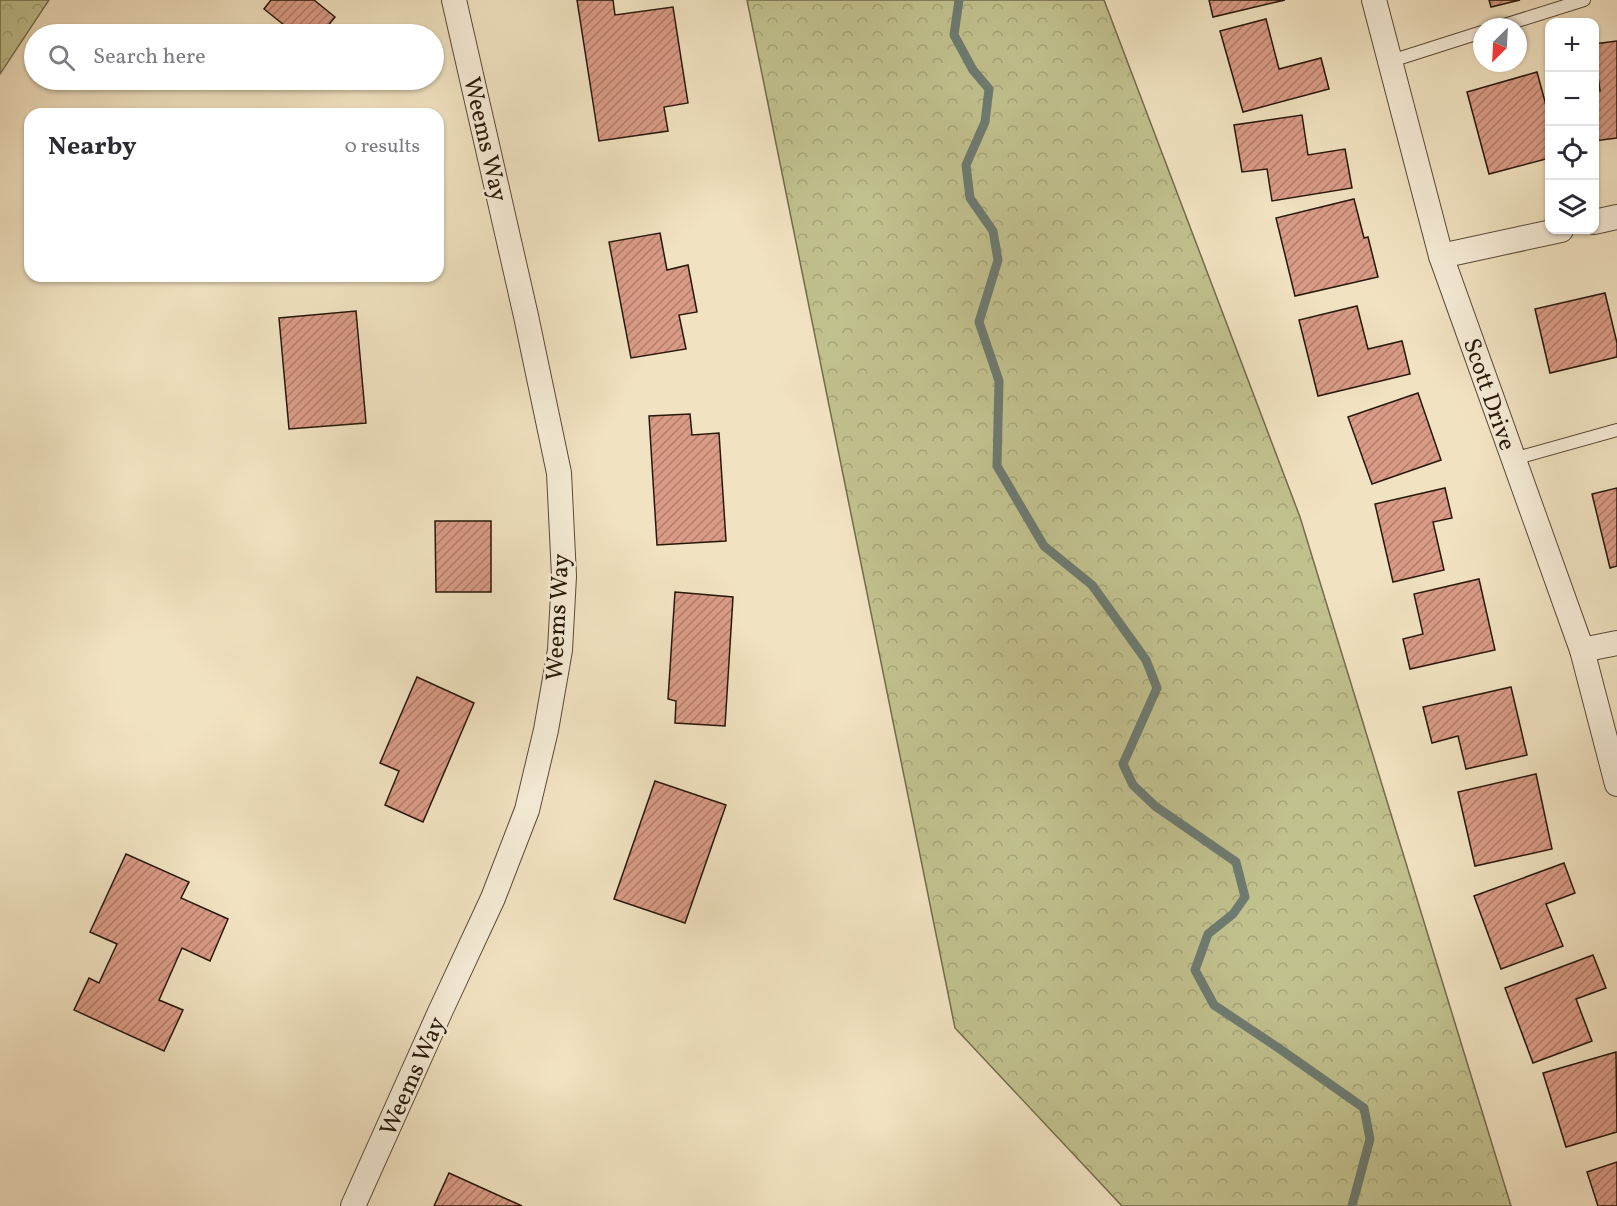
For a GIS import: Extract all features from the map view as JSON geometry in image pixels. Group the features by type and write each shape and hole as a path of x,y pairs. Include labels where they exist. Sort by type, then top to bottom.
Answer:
{"street":[{"name":"Weems Way","path":"353,1206 494,898 527,810 546,730 560,650 564,576 559,473 526,316 454,0"},
{"name":"Scott Drive","path":"1374,0 1441,256 1581,650 1617,784"},
{"path":"1599,221 1617,217"},
{"path":"1441,256 1545,233"},
{"path":"1581,650 1617,643"}],"lane":[{"path":"1527,18 1584,0"},
{"path":"1390,61 1473,35"},
{"path":"1514,459 1617,430"}],"green space":[{"path":"0,0 49,0 33,24 24,24 24,38 0,74"},
{"path":"747,0 1104,0 1300,517 1511,1206 1122,1206 955,1028"}],"building":[{"path":"271,0 314,0 335,17 329,24 283,24 264,9"},
{"path":"577,0 613,0 615,15 673,7 688,103 664,107 668,131 599,141"},
{"path":"1209,0 1285,0 1213,17"},
{"path":"1489,0 1520,0 1491,7"},
{"path":"1266,19 1279,69 1321,58 1329,89 1243,112 1220,31"},
{"path":"1617,41 1617,138 1599,140 1600,91 1599,43"},
{"path":"1537,72 1545,102 1545,159 1489,174 1467,92"},
{"path":"1302,115 1308,155 1345,149 1352,188 1272,201 1267,169 1242,172 1234,125"},
{"path":"1354,199 1364,238 1368,237 1378,277 1295,296 1276,218"},
{"path":"660,233 667,270 688,265 697,312 679,315 686,349 631,358 609,242"},
{"path":"1605,293 1617,343 1617,357 1550,373 1535,309"},
{"path":"1357,306 1368,349 1402,341 1410,374 1318,396 1299,320"},
{"path":"356,311 366,423 289,429 279,318"},
{"path":"1418,393 1441,460 1372,484 1348,417"},
{"path":"690,414 692,435 719,433 726,541 657,545 649,416"},
{"path":"1445,488 1452,518 1433,522 1444,570 1393,582 1375,504"},
{"path":"1617,488 1617,566 1610,568 1592,494"},
{"path":"435,521 491,521 491,592 436,592"},
{"path":"1479,579 1495,650 1410,669 1403,639 1423,634 1414,594"},
{"path":"675,592 733,597 725,726 675,723 676,701 668,699"},
{"path":"417,677 474,703 423,822 385,805 399,771 380,763"},
{"path":"1511,687 1527,755 1466,769 1458,736 1432,743 1423,707"},
{"path":"1536,774 1552,849 1475,866 1458,792"},
{"path":"655,781 726,805 685,923 614,899"},
{"path":"126,854 189,882 181,898 228,919 210,961 182,948 159,1000 183,1010 164,1051 74,1010 89,978 99,983 117,944 90,932"},
{"path":"1564,863 1575,893 1546,904 1563,946 1501,969 1474,896"},
{"path":"1593,955 1606,988 1576,999 1592,1041 1533,1063 1505,988"},
{"path":"1616,1052 1617,1132 1566,1147 1543,1073"},
{"path":"1617,1162 1617,1206 1598,1206 1587,1172"},
{"path":"449,1173 522,1206 434,1206"}],"waterway":[{"path":"959,0 954,35 973,70 989,89 985,122 966,165 970,198 993,231 998,260 979,322 999,381 997,466 1044,546 1092,585 1146,660 1157,688 1123,764 1133,785 1155,806 1236,862 1245,897 1233,914 1208,934 1195,970 1214,1005 1364,1108 1370,1139 1352,1206"}]}
